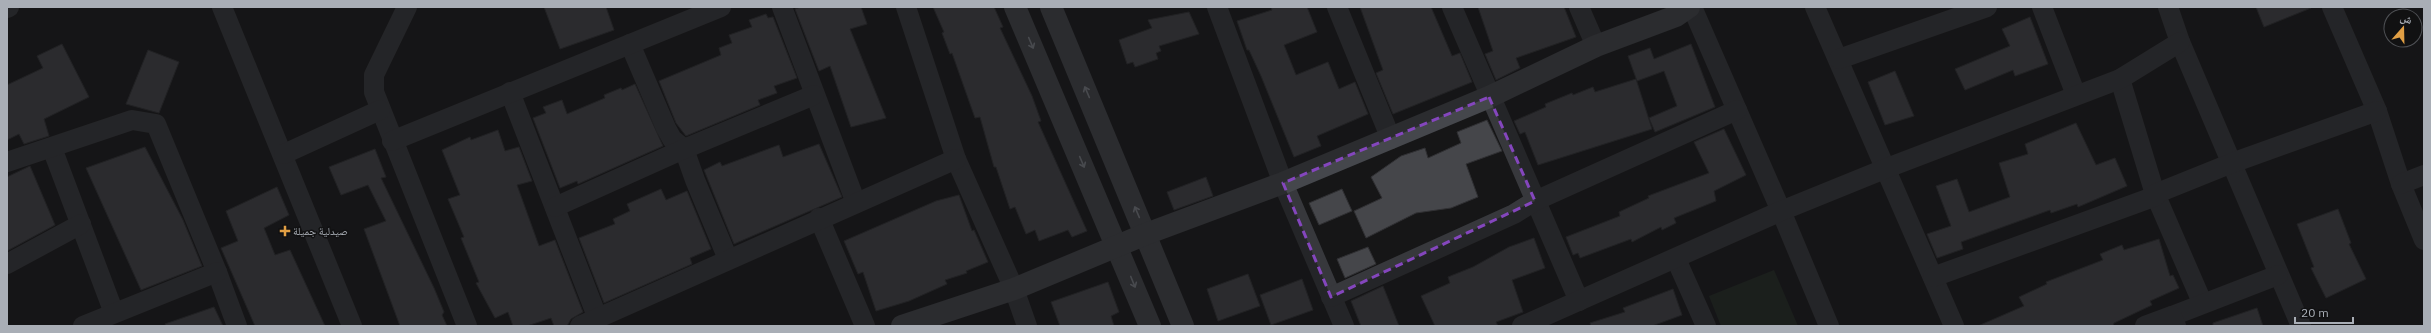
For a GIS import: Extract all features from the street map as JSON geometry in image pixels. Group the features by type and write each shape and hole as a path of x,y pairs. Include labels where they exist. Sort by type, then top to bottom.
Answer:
{"street":[{"path":"222,7 284,154 352,326"},
{"path":"407,7 374,75 374,92 392,141 467,326"},
{"path":"392,141 722,7"},
{"path":"782,7 856,203"},
{"path":"906,7 956,158 1014,289 1027,326"},
{"path":"1015,7 1118,246 1150,326"},
{"path":"1051,7 1183,326"},
{"path":"1218,7 1283,183 1344,326"},
{"path":"1337,7 1391,139"},
{"path":"1452,7 1489,97 1579,301"},
{"path":"1579,7 1596,46"},
{"path":"902,326 1014,289 1146,234 1283,183 1489,97 1596,46 1676,16 1690,7 1737,110 1829,326"},
{"path":"1816,7 1840,59 1954,326"},
{"path":"1840,59 1988,7"},
{"path":"2042,7 2076,95"},
{"path":"2168,7 2180,42 2300,326"},
{"path":"2332,7 2377,111 2401,184 2424,240"},
{"path":"1522,326 1676,259 1781,211 1887,168 2120,79 2180,42"},
{"path":"630,44 666,128 672,139 684,149 695,180 728,259"},
{"path":"2120,79 2155,195 2202,302"},
{"path":"510,92 555,207 589,322 956,158"},
{"path":"555,207 684,149 814,95"},
{"path":"284,154 380,110"},
{"path":"1331,297 1514,214 1535,201 1737,110"},
{"path":"1933,277 2155,195 2232,163 2377,111"},
{"path":"7,162 132,120 156,124 217,272 237,326"},
{"path":"52,148 114,313"},
{"path":"2401,184 2424,175"},
{"path":"819,218 865,326"},
{"path":"7,264 81,224"},
{"path":"1676,259 1706,326"},
{"path":"83,326 217,272"},
{"path":"2145,326 2174,321 2202,302 2278,274"}],"highlighted area":[{"path":"1489,97 1535,201 1331,297 1283,183"}],"shaded area":[{"path":"1774,270 1798,326 1721,326 1709,296"}],"building":[{"path":"544,7 606,7 614,30 560,49"},
{"path":"801,7 861,7 867,24 850,29 886,118 851,127 830,66 819,71 795,9"},
{"path":"933,7 994,7 1003,27 1000,28 1032,96 1041,121 1038,122 1087,231 1072,237 1068,230 1039,241 1035,230 1026,234 1015,207 1010,209 996,167 994,167 980,117 975,118 952,53 950,54 942,33 944,32"},
{"path":"1271,7 1307,7 1317,32 1284,45 1296,75 1328,62 1339,89 1355,82 1368,114 1317,136 1321,146 1294,157 1261,76 1249,50 1247,50 1237,21 1272,10"},
{"path":"1360,7 1431,7 1452,56 1460,53 1472,82 1393,114 1376,73 1383,70"},
{"path":"1478,7 1564,7 1576,37 1516,58 1520,68 1496,80 1485,54 1493,51"},
{"path":"2256,7 2311,7 2311,8 2264,27"},
{"path":"1189,12 1199,34 1159,46 1161,51 1156,53 1158,59 1135,67 1133,62 1127,64 1119,40 1152,28 1148,20"},
{"path":"766,14 768,18 773,17 797,78 774,86 777,93 758,100 760,105 686,136 676,123 659,81 721,55 719,48 732,43 729,35 752,27 749,20"},
{"path":"2030,17 2048,64 2015,76 2013,70 1965,90 1955,69 2010,46 2002,29"},
{"path":"62,44 89,97 44,119 49,136 24,144 19,134 7,140 7,85 43,68 37,56"},
{"path":"1691,44 1715,107 1655,132 1649,118 1677,106 1664,71 1637,81 1628,56 1650,48 1654,59"},
{"path":"148,50 179,62 159,113 126,104"},
{"path":"1895,71 1914,116 1885,125 1868,82"},
{"path":"1636,79 1652,129 1538,165 1525,132 1520,134 1514,121 1546,107 1545,104 1572,93 1573,95 1593,87 1595,92"},
{"path":"635,84 663,146 578,184 577,181 560,188 533,118 546,113 543,107 562,100 567,114 605,98 604,95 621,88 622,90"},
{"path":"1487,120 1502,151 1466,164 1478,197 1451,208 1416,213 1366,238 1354,211 1382,198 1371,177 1401,156 1425,148 1428,158 1461,143 1457,132"},
{"path":"2076,123 2096,165 2115,158 2127,186 2078,207 2077,204 2051,213 2050,210 1961,242 1963,249 1937,258 1927,234 1951,226 1936,186 1957,179 1969,212 2010,197 1999,163 2028,154 2025,144"},
{"path":"1724,129 1746,175 1714,191 1716,201 1674,218 1676,223 1662,230 1661,227 1632,242 1631,239 1580,258 1578,253 1573,255 1566,237 1620,216 1619,212 1649,198 1648,196 1709,173 1694,142"},
{"path":"498,130 505,151 519,147 532,181 517,185 539,246 555,240 583,312 571,319 567,326 554,326 551,318 527,326 513,326 508,312 495,318 476,283 479,282 461,238 464,237 448,199 460,195 442,150 470,137 471,140"},
{"path":"819,144 842,197 734,244 704,170 720,162 722,166 779,145 783,157"},
{"path":"145,147 183,220 202,266 141,290 86,168"},
{"path":"375,149 386,177 381,178 434,288 444,312 442,315 447,326 400,326 364,229 386,221 368,185 341,195 329,167"},
{"path":"30,166 55,225 7,251 7,177"},
{"path":"1206,177 1213,196 1174,210 1167,192"},
{"path":"277,187 289,215 264,228 275,255 290,250 325,326 255,326 221,248 238,241 226,211"},
{"path":"661,189 666,200 687,191 711,249 690,258 692,264 604,303 579,238 615,224 613,219 630,211 627,204"},
{"path":"1342,189 1352,211 1319,225 1309,203"},
{"path":"959,195 972,231 974,230 988,262 966,271 967,273 945,280 947,284 909,301 876,311 863,272 858,274 844,241 936,201"},
{"path":"2338,209 2351,243 2349,244 2366,279 2326,298 2311,268 2314,267 2297,224"},
{"path":"1534,238 1545,268 1512,280 1523,312 1496,322 1498,326 1435,326 1421,296 1450,283 1448,277 1473,267 1509,247"},
{"path":"2159,239 2170,276 2173,275 2179,288 2150,301 2152,305 2114,323 2113,326 1978,326 2024,306 2019,297 2047,284 2046,282 2103,260 2100,254 2122,245 2124,250"},
{"path":"1368,247 1376,264 1345,278 1337,259"},
{"path":"1248,274 1260,306 1218,321 1207,289"},
{"path":"1302,279 1313,310 1271,325 1260,295"},
{"path":"1108,282 1119,312 1111,316 1114,326 1060,326 1051,302"},
{"path":"1383,286 1399,326 1361,326 1351,301"},
{"path":"1673,289 1682,315 1652,326 1591,326 1590,323 1625,312 1623,308"},
{"path":"214,307 223,326 166,326 165,324"},
{"path":"2257,308 2263,326 2213,326 2213,323"}],"place":[{"name":"صيدلية جميلة","path":"285,231"}]}
